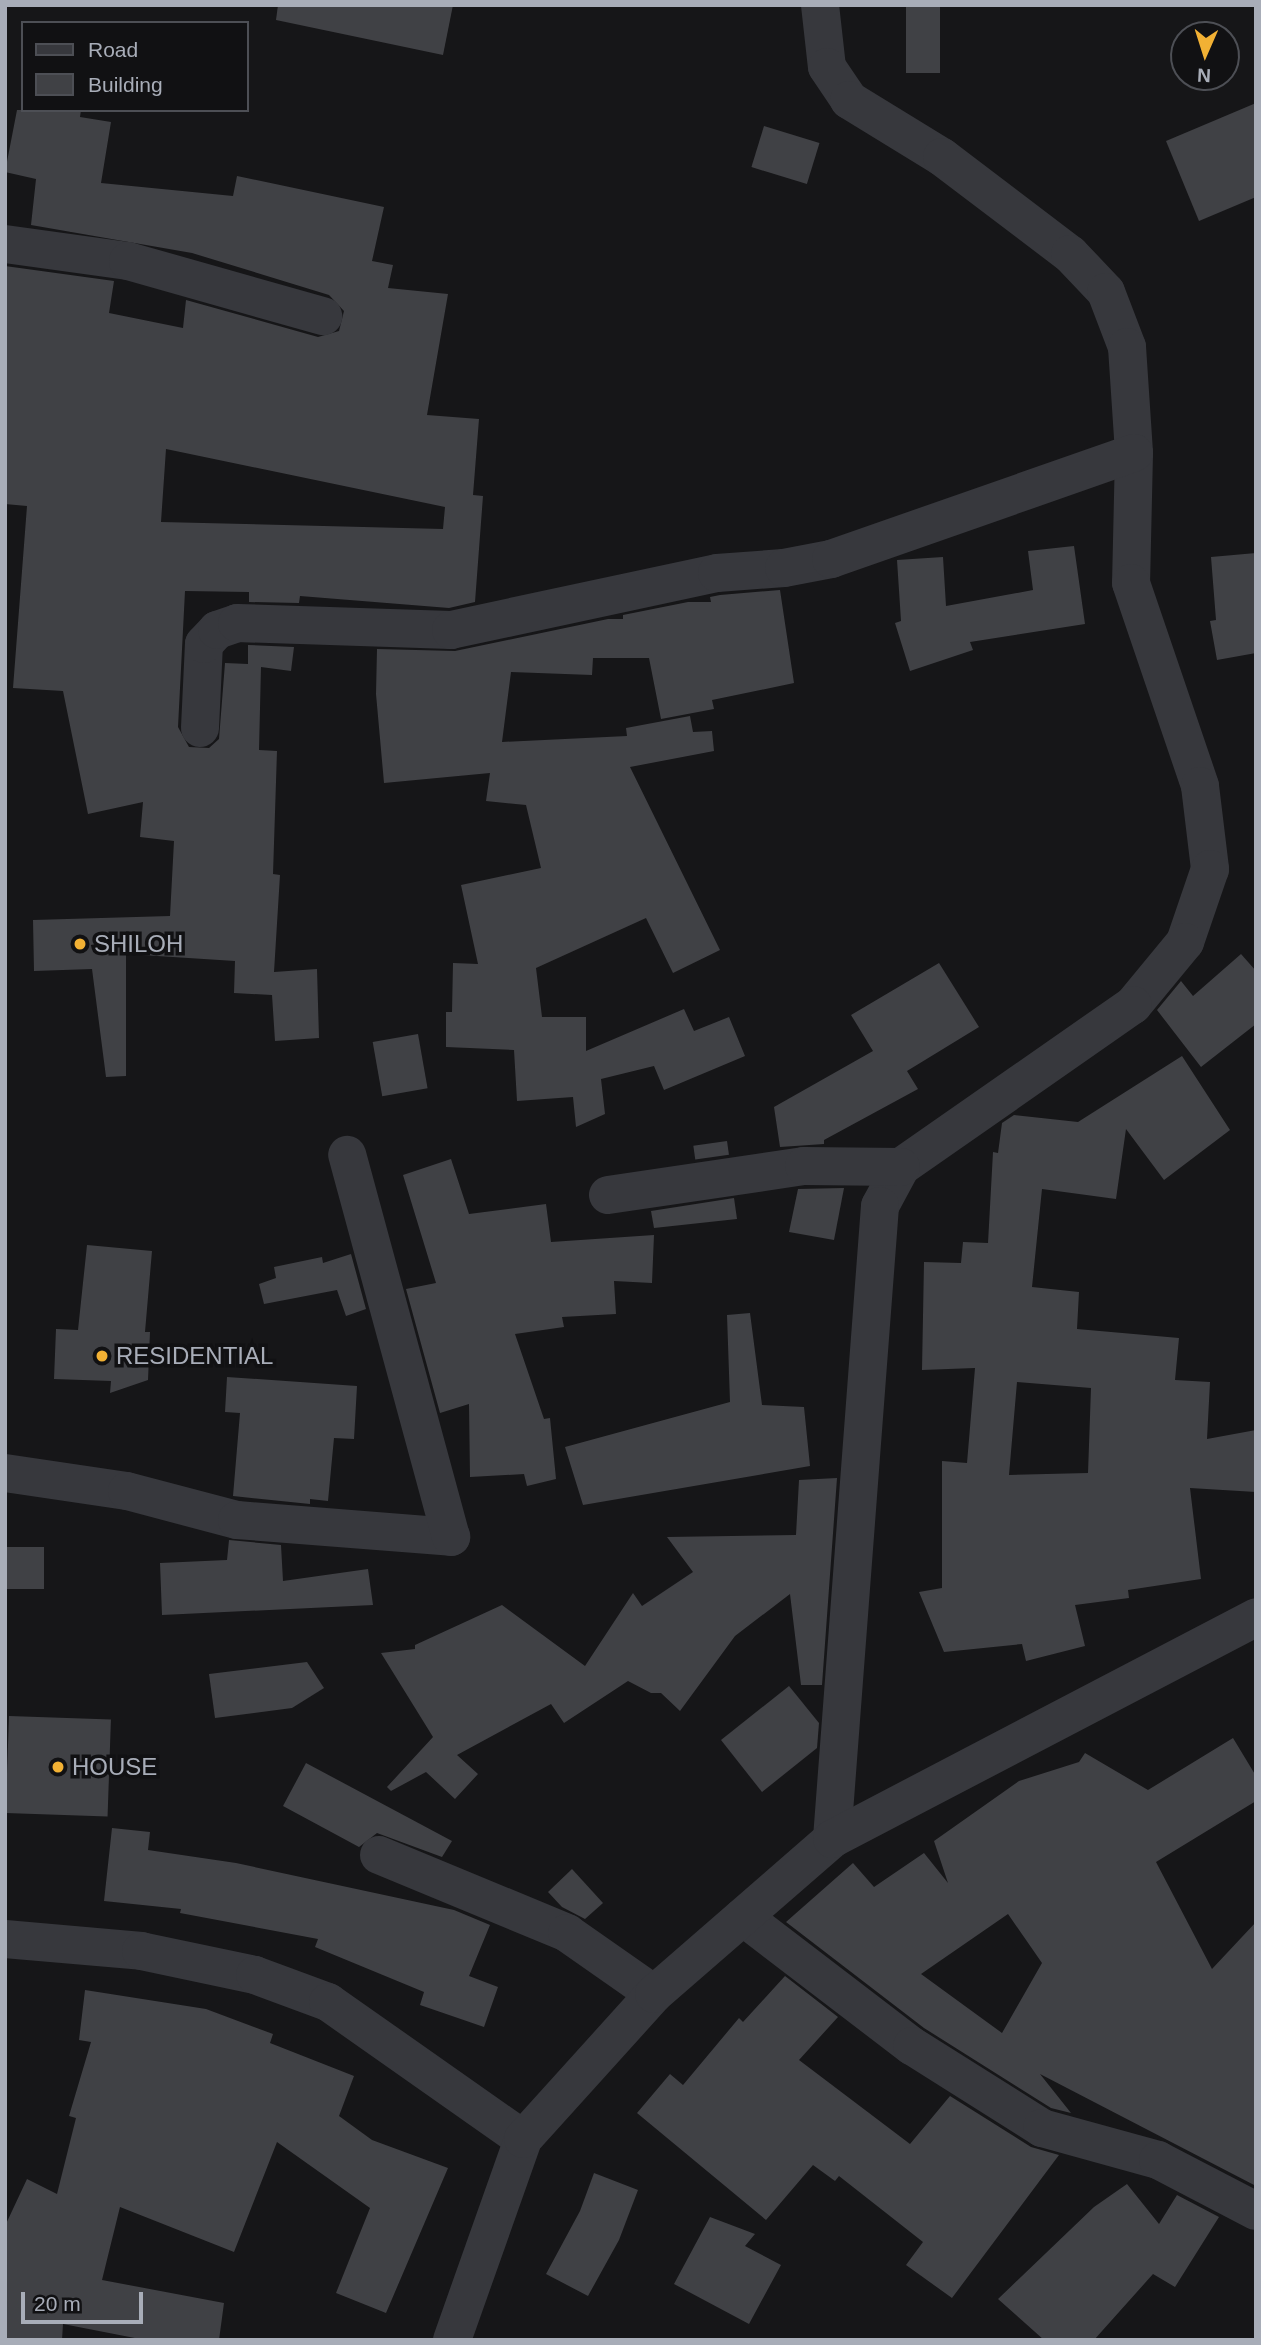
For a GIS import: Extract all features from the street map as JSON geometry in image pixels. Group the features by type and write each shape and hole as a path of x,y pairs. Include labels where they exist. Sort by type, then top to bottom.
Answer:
{"street":[{"path":"820,5 827,67 849,100 942,157 1070,254 1106,292 1127,347 1134,453 1131,583 1200,786 1210,869 1185,942 1133,1005 901,1167 880,1206 831,1839"},
{"path":"5,244 128,261 323,316"},
{"path":"200,728 204,644 217,630 237,623 451,630 717,573 784,568 831,559 1134,453"},
{"path":"5,1473 127,1491 236,1520 451,1537 347,1155"},
{"path":"608,1195 804,1166 901,1167"},
{"path":"452,2340 523,2139 654,1994 831,1839 1256,1617"},
{"path":"379,1854 566,1933 654,1994"},
{"path":"743,1917 912,2046 1042,2128 1157,2160 1256,2211"},
{"path":"5,1939 141,1951 255,1975 328,2002 523,2139"}],"building":[{"path":"278,5 453,5 443,55 276,20"},
{"path":"906,5 940,5 940,73 906,73"},
{"path":"1256,103 1256,197 1199,221 1166,141"},
{"path":"17,110 81,112 80,117 111,122 101,183 233,196 237,176 384,207 372,261 393,265 388,288 448,294 427,415 479,419 473,495 483,496 475,602 449,608 300,596 299,603 249,602 249,592 185,591 178,727 189,747 209,748 219,739 225,663 248,664 248,645 294,647 291,671 261,667 259,750 277,751 273,874 280,875 274,972 317,969 319,1038 275,1041 272,995 234,993 235,961 126,954 126,1076 106,1077 92,969 34,971 33,920 170,916 174,841 140,837 143,802 88,814 63,691 13,688 27,506 5,504 5,266 114,281 109,313 183,328 186,300 318,337 339,331 344,311 329,295 192,253 31,225 36,179 5,172","holes":["166,449 445,507 443,529 161,522"]},
{"path":"764,126 819,143 807,184 751,167"},
{"path":"1074,546 1085,624 970,642 973,650 910,671 895,623 901,621 897,560 943,557 946,606 1033,590 1028,551"},
{"path":"1256,553 1256,653 1217,660 1210,621 1216,620 1211,557"},
{"path":"780,590 794,683 712,700 714,709 661,719 649,658 593,658 592,675 511,672 502,742 627,736 626,728 690,716 693,732 712,731 714,751 630,767 720,950 673,973 646,918 536,968 542,1017 586,1017 586,1051 684,1009 694,1031 729,1017 745,1056 664,1090 654,1066 601,1079 605,1114 576,1127 573,1097 517,1101 514,1050 446,1047 446,1012 452,1012 453,963 478,964 461,885 541,868 526,805 486,801 490,773 384,783 376,694 377,649 455,651 608,619 623,619 623,615 688,602 711,602 710,597 720,595"},
{"path":"1241,954 1256,971 1256,1024 1201,1067 1157,1010 1181,981 1193,996"},
{"path":"939,963 979,1027 907,1071 918,1089 824,1140 824,1144 780,1147 774,1107 873,1051 851,1015"},
{"path":"418,1034 428,1088 382,1096 373,1042"},
{"path":"1182,1056 1230,1130 1164,1180 1126,1129 1116,1199 1042,1189 1032,1287 1079,1292 1077,1329 1179,1338 1175,1380 1210,1382 1207,1439 1256,1430 1256,1492 1190,1488 1201,1579 1128,1590 1129,1598 1075,1605 1085,1646 1026,1661 1022,1644 944,1652 919,1592 942,1588 942,1461 967,1463 975,1368 922,1370 924,1262 961,1263 963,1242 988,1243 993,1152 998,1153 1002,1123 1014,1115 1078,1122","holes":["1017,1382 1091,1388 1088,1473 1009,1475"]},
{"path":"727,1141 729,1155 695,1160 693,1146"},
{"path":"451,1159 469,1214 546,1204 551,1242 654,1235 652,1283 614,1281 616,1314 562,1317 564,1327 515,1334 544,1419 550,1418 556,1479 527,1486 524,1474 470,1477 469,1404 440,1413 406,1289 436,1283 403,1175"},
{"path":"844,1188 834,1240 789,1232 798,1189"},
{"path":"734,1198 737,1219 654,1228 651,1211"},
{"path":"87,1245 152,1251 145,1332 150,1332 148,1380 110,1393 111,1381 54,1379 56,1329 78,1330"},
{"path":"351,1254 366,1309 346,1316 337,1290 264,1304 259,1284 276,1278 274,1267 322,1257 323,1263"},
{"path":"750,1313 762,1405 804,1407 810,1466 583,1505 565,1447 730,1402 727,1315"},
{"path":"227,1377 357,1386 354,1439 334,1438 328,1501 310,1499 310,1504 233,1496 240,1413 225,1412"},
{"path":"837,1478 822,1685 801,1685 790,1594 735,1636 680,1711 661,1693 651,1693 628,1681 564,1723 551,1704 457,1755 478,1774 455,1799 426,1772 391,1791 387,1787 433,1737 381,1653 415,1649 415,1645 502,1605 585,1666 633,1593 642,1606 693,1572 667,1537 796,1535 799,1480"},
{"path":"229,1540 281,1545 283,1581 368,1569 373,1605 162,1615 160,1563 227,1560"},
{"path":"5,1547 44,1547 44,1589 5,1589"},
{"path":"307,1662 324,1688 292,1708 215,1718 209,1674"},
{"path":"789,1686 819,1723 817,1748 762,1792 721,1740"},
{"name":"HOUSE","path":"9,1716 111,1720 108,1817 6,1813"},
{"path":"1233,1738 1256,1776 1256,1801 1156,1862 1212,1969 1256,1922 1256,2186 1040,2074 1071,2113 1051,2108 924,2028 786,1922 853,1863 874,1887 924,1853 948,1883 934,1841 1019,1781 1079,1762 1085,1753 1148,1790","holes":["1008,1914 1042,1963 1002,2033 921,1974"]},
{"path":"306,1763 452,1841 442,1857 377,1833 359,1847 283,1806"},
{"path":"112,1828 150,1832 148,1850 236,1863 454,1910 490,1925 469,1976 498,1987 484,2027 420,2005 424,1992 315,1947 318,1939 180,1913 181,1909 104,1901"},
{"path":"572,1869 603,1903 585,1919 562,1907 548,1892"},
{"path":"785,1976 838,2017 799,2060 910,2144 950,2096 1031,2147 1059,2155 952,2298 906,2265 923,2242 839,2176 835,2181 813,2165 766,2220 637,2113 670,2074 683,2085 739,2018 743,2022"},
{"path":"85,1990 206,2009 273,2034 270,2043 354,2076 339,2116 372,2140 448,2168 386,2313 336,2293 370,2208 277,2142 234,2252 120,2207 102,2280 224,2303 219,2340 145,2340 63,2324 62,2340 5,2340 5,2226 27,2179 57,2194 76,2118 69,2116 91,2042 79,2040"},
{"path":"594,2173 638,2190 619,2240 588,2296 546,2274 580,2211"},
{"path":"1127,2184 1159,2224 1177,2195 1219,2217 1175,2287 1153,2274 1094,2340 1044,2340 998,2299 1094,2207"},
{"path":"710,2217 755,2234 745,2246 781,2265 749,2324 674,2284"}],"place":[{"name":"SHILOH","path":"80,944"},
{"name":"RESIDENTIAL","path":"102,1356"},
{"name":"HOUSE","path":"58,1767"}]}
